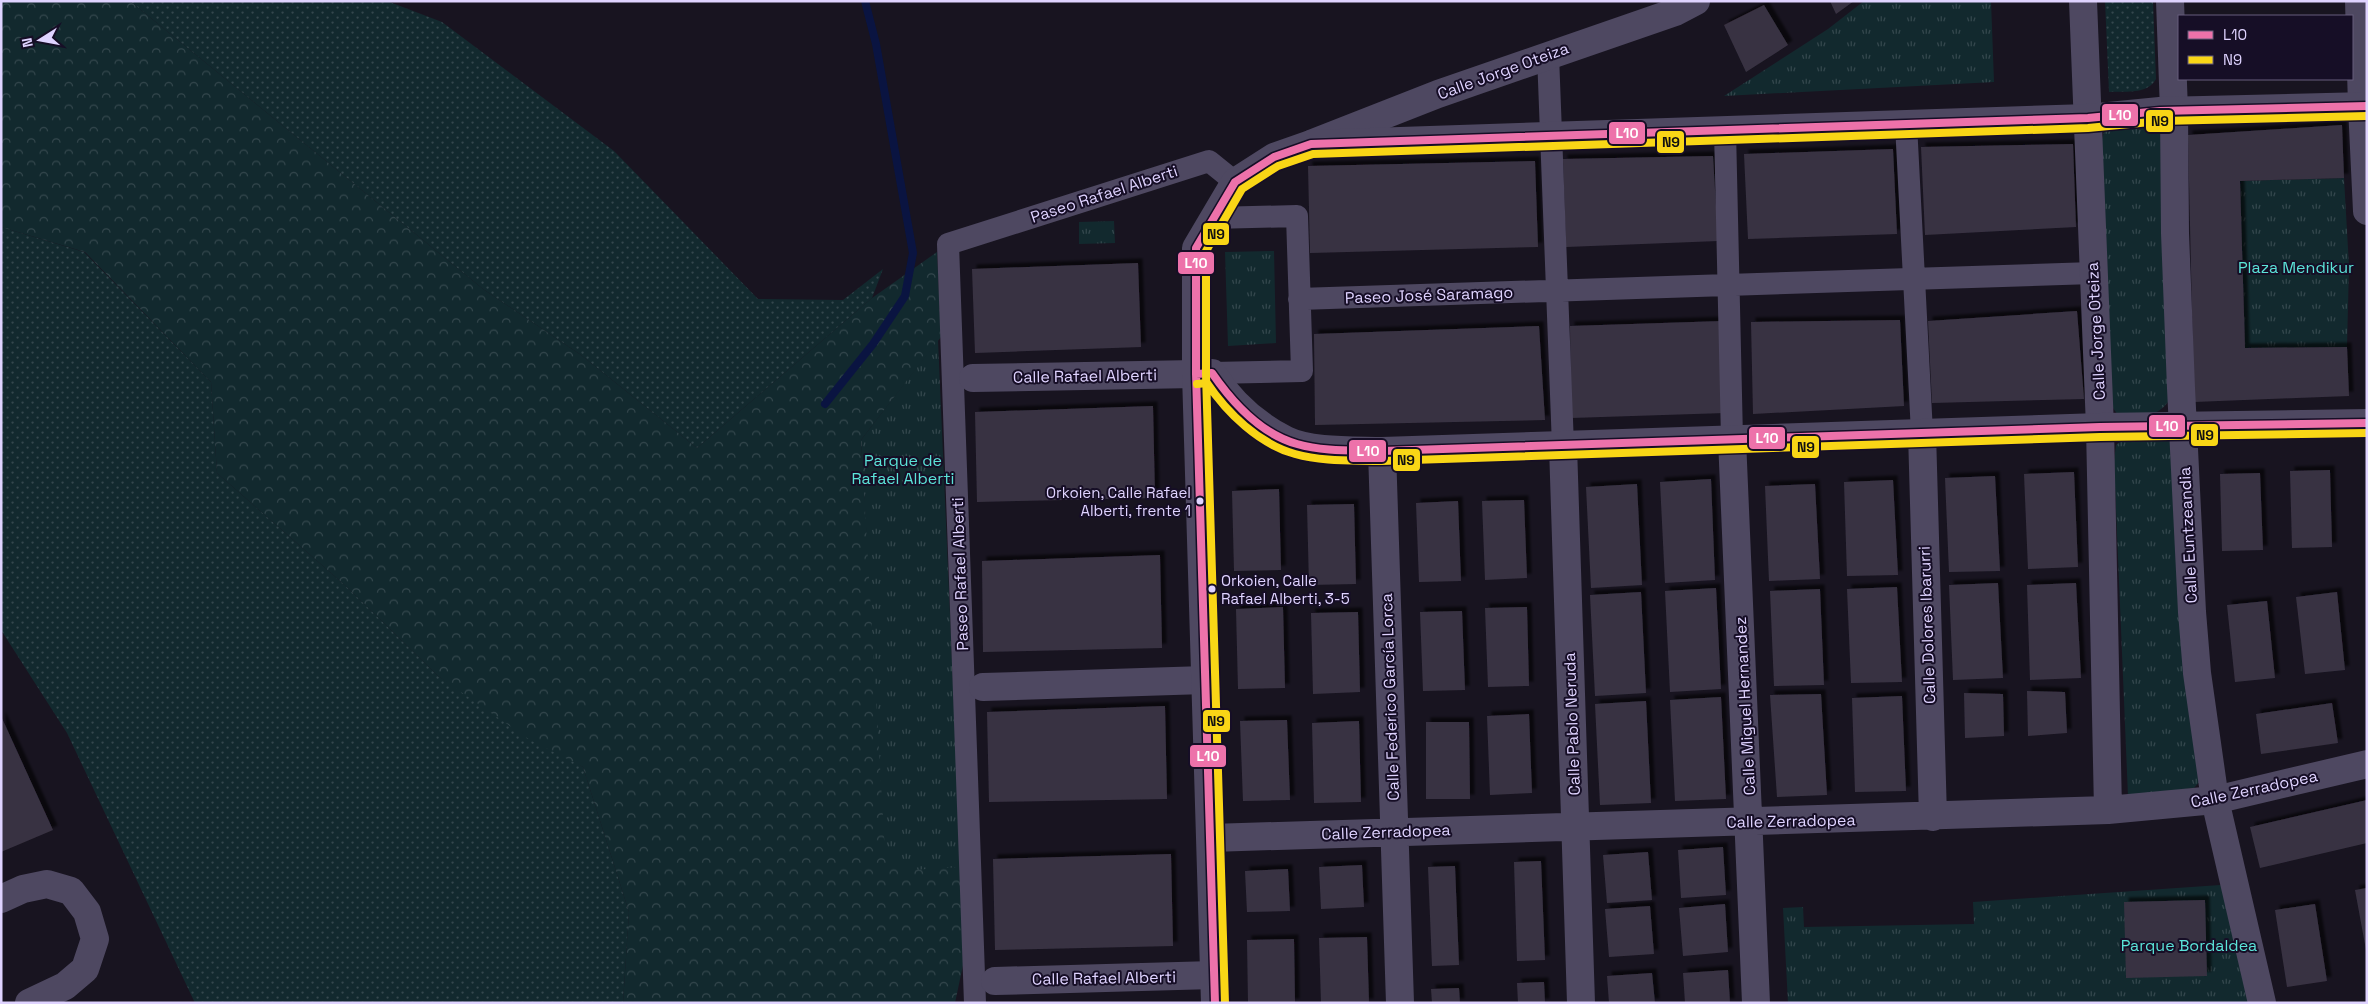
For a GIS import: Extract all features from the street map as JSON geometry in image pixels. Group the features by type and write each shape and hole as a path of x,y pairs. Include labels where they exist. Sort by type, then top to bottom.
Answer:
{"street":[{"name":"Calle Jorge Oteiza","path":"1235,182 1274,157 1548,54 1675,12 1696,1"},
{"name":"Calle Jorge Oteiza","path":"2083,1 2100,427 2108,810"},
{"name":"Calle Euntzeandia","path":"2170,1 2174,111 2175,232 2193,629 2197,672 2215,800 2262,1003"},
{"path":"2359,1 2365,106 2367,211"},
{"path":"1548,54 1563,446"},
{"path":"1311,144 2088,118 2174,111 2365,106"},
{"path":"1906,124 1922,433"},
{"path":"1724,130 1732,439"},
{"name":"Paseo Rafael Alberti","path":"975,1003 948,244 1209,161 1235,182"},
{"path":"1215,1003 1205,680 1204,373 1196,248 1235,182"},
{"path":"1204,373 1302,371 1297,216 1212,218"},
{"name":"Paseo José Saramago","path":"1299,299 2093,273"},
{"path":"1204,373 1248,415 1287,441 1329,450 1382,451 1563,446 2100,427 2367,423"},
{"name":"Calle Rafael Alberti","path":"973,378 1204,373"},
{"name":"Calle Dolores Ibarurri","path":"1922,433 1933,817"},
{"name":"Calle Miguel Hernandez","path":"1732,439 1750,822 1756,1003"},
{"name":"Calle Pablo Neruda","path":"1563,446 1581,1003"},
{"name":"Calle Federico García Lorca","path":"1382,451 1400,1003"},
{"path":"983,687 1205,680"},
{"name":"Calle Zerradopea","path":"1211,838 1933,817 2108,810 2215,800 2367,764"},
{"path":"1,899 23,889 47,884 71,891 87,912 95,939 85,969 65,986 29,1003"},
{"name":"Calle Rafael Alberti","path":"994,981 1214,975"}],"green space":[{"path":"1,1 130,1 483,289 581,355 697,448 872,298 937,252 941,337 861,440 867,533 961,867 963,965 955,1003 623,1003 629,912 583,767 530,740 438,676 348,588 217,473 211,382 85,252 1,227"},
{"path":"130,1 387,1 442,22 614,151 758,299 843,300 883,269 872,298 697,448 581,355 483,289"},
{"path":"1864,1 1991,1 1994,82 1724,96 1828,29"},
{"path":"2105,1 2153,1 2156,79 2147,88 2135,91 2109,92"},
{"path":"2119,123 2155,123 2166,133 2172,396 2167,404 2155,413 2142,415 2118,415 2110,404 2099,150 2104,132"},
{"name":"Plaza Mendikur","path":"2344,178 2349,266 2347,347 2245,348 2240,181"},
{"path":"1114,221 1115,243 1079,244 1079,222"},
{"path":"1,227 84,252 211,382 217,473 348,588 438,676 583,767 629,912 623,1003 195,1003 67,733 1,630"},
{"path":"1274,251 1276,343 1228,346 1225,252"},
{"name":"Parque de Rafael Alberti","path":"938,340 961,867 910,870 885,852 861,440"},
{"path":"2126,437 2174,441 2202,779 2194,788 2128,796 2114,461 2116,445"},
{"name":"Parque Bordaldea","path":"2235,884 2262,1003 1788,1003 1783,908 1803,907 1804,927 1974,924 1973,902"}],"building":[{"path":"1830,1 1854,1 1836,14"},
{"path":"1764,5 1788,45 1746,72 1724,25"},
{"path":"2342,125 2344,178 2240,181 2245,348 2347,347 2349,396 2194,402 2188,135"},
{"path":"2073,144 2076,227 1925,235 1921,147"},
{"path":"1893,149 1897,234 1748,239 1744,154"},
{"path":"1713,156 1718,241 1566,247 1563,159"},
{"path":"1535,161 1538,247 1310,253 1308,166"},
{"path":"1138,263 1141,347 975,353 972,269"},
{"path":"2077,311 2084,399 1932,403 1928,321"},
{"path":"1900,320 1904,406 1753,414 1751,322"},
{"path":"1723,321 1725,413 1571,418 1570,326"},
{"path":"1539,326 1545,420 1315,425 1314,334"},
{"path":"1153,406 1155,498 977,502 975,412"},
{"path":"2330,470 2332,547 2292,548 2290,471"},
{"path":"2074,472 2078,567 2028,569 2024,474"},
{"path":"2260,473 2263,550 2222,551 2220,474"},
{"path":"1995,476 2000,571 1949,572 1945,478"},
{"path":"1711,479 1715,580 1665,583 1660,482"},
{"path":"1893,480 1898,575 1847,576 1844,482"},
{"path":"1637,484 1642,585 1591,588 1586,487"},
{"path":"1815,484 1820,579 1769,581 1765,486"},
{"path":"1279,489 1281,570 1234,571 1232,491"},
{"path":"1524,500 1527,578 1485,580 1482,501"},
{"path":"1458,501 1461,581 1419,582 1416,503"},
{"path":"1354,504 1356,584 1309,585 1307,505"},
{"path":"1160,555 1162,648 983,652 982,561"},
{"path":"1998,583 2003,678 1953,680 1949,585"},
{"path":"2076,583 2081,678 2030,680 2027,585"},
{"path":"1897,587 1902,682 1851,683 1847,589"},
{"path":"1716,588 1721,689 1670,692 1665,591"},
{"path":"1820,589 1824,685 1774,686 1770,591"},
{"path":"1641,592 1646,693 1595,696 1590,595"},
{"path":"2337,592 2345,670 2305,674 2296,597"},
{"path":"2267,601 2275,678 2235,682 2227,605"},
{"path":"1283,607 1285,688 1238,689 1236,609"},
{"path":"1527,607 1529,686 1488,687 1485,608"},
{"path":"1462,611 1465,690 1423,691 1420,612"},
{"path":"1358,612 1360,692 1313,694 1311,613"},
{"path":"2027,691 2065,692 2067,733 2028,736"},
{"path":"1964,693 2003,694 2004,736 1965,738"},
{"path":"1821,694 1827,795 1777,797 1770,695"},
{"path":"1902,696 1906,791 1855,792 1852,698"},
{"path":"1721,697 1726,799 1675,801 1670,700"},
{"path":"1646,701 1651,803 1600,805 1595,704"},
{"path":"2332,703 2338,743 2261,754 2256,714"},
{"path":"1165,706 1167,799 989,802 987,712"},
{"path":"1529,714 1532,793 1490,795 1487,716"},
{"path":"1,716 53,830 1,852"},
{"path":"1287,720 1290,800 1243,801 1240,721"},
{"path":"1359,721 1361,802 1314,803 1312,723"},
{"path":"1426,722 1469,722 1470,799 1426,799"},
{"path":"2367,800 2367,843 2260,868 2250,827"},
{"path":"1723,847 1726,895 1681,898 1678,850"},
{"path":"1648,852 1652,900 1607,903 1603,855"},
{"path":"1171,854 1173,946 995,950 993,859"},
{"path":"1541,861 1545,960 1517,961 1514,862"},
{"path":"1362,865 1364,907 1321,909 1319,867"},
{"path":"1455,866 1459,965 1432,966 1428,867"},
{"path":"1288,869 1290,911 1247,912 1245,871"},
{"path":"2367,888 2367,950 2366,950 2355,890"},
{"path":"2205,900 2207,976 2126,978 2124,902"},
{"path":"1725,904 1728,952 1683,956 1679,908"},
{"path":"2315,904 2327,981 2287,987 2275,910"},
{"path":"1650,906 1654,954 1609,957 1605,909"},
{"path":"1367,937 1369,1003 1321,1003 1319,938"},
{"path":"1294,939 1295,1003 1248,1003 1247,940"},
{"path":"1728,970 1730,1003 1685,1003 1683,973"},
{"path":"1652,973 1655,1003 1609,1003 1607,976"},
{"path":"1544,982 1545,1003 1518,1003 1517,983"},
{"path":"1459,988 1460,1003 1432,1003 1431,989"}],"waterway":[{"path":"825,404 873,344 905,296 913,253 876,44 865,1"}],"transit line":[{"name":"L10","path":"1215,1003 1196,374 1196,248 1235,182 1274,157 1311,144 2088,118 2160,111 2367,106"},
{"name":"N9","path":"1225,1003 1206,374 1206,251 1242,189 1278,166 1313,154 2088,128 2161,121 2367,116"},
{"name":"L10","path":"1196,374 1212,373 1238,406 1271,433 1307,447 1339,450 1382,451 2100,427 2367,423"},
{"name":"N9","path":"1197,384 1207,383 1234,416 1269,443 1306,457 1338,460 1382,461 2100,437 2367,433"}],"place":[{"name":"Orkoien, Calle Rafael Alberti, frente 1","path":"1200,501"},
{"name":"Orkoien, Calle Rafael Alberti, 3-5","path":"1212,589"}]}
